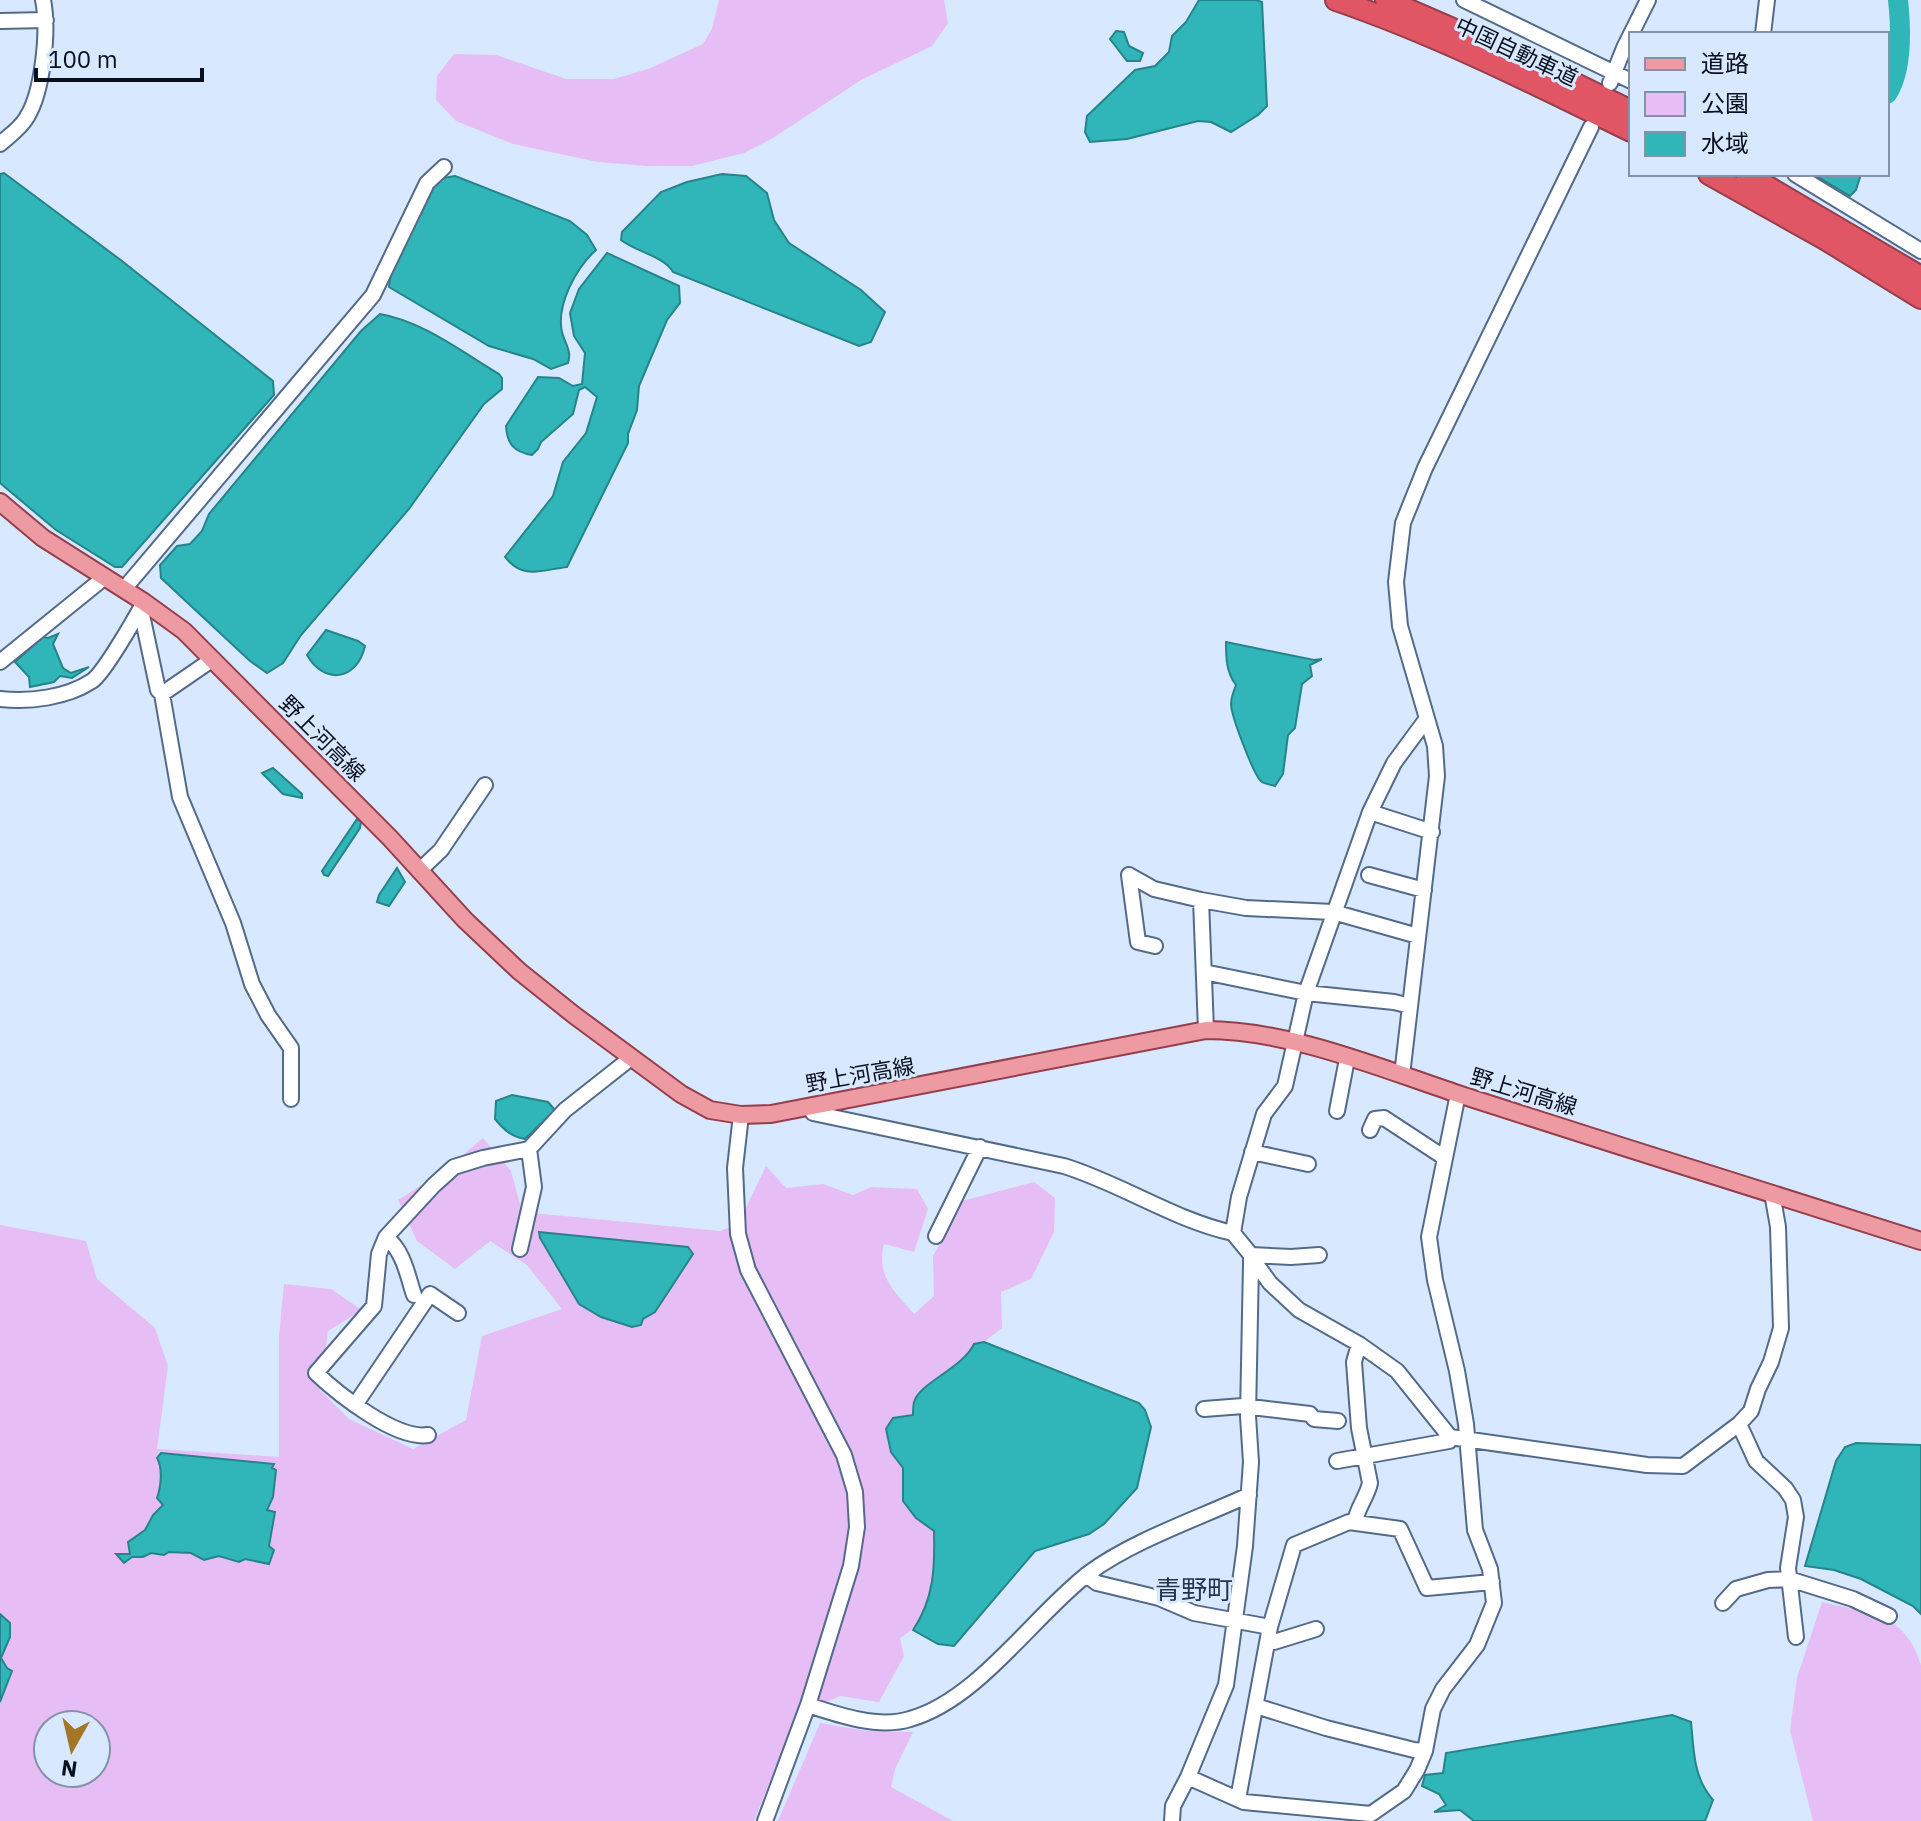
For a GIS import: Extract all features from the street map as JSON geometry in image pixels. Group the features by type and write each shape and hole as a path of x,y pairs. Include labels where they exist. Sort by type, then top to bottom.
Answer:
{"highway":[{"name":"中国自動車道","path":"1336,0 1526,80 1629,130"},
{"name":"中国自動車道","path":"1386,0 1533,63 1629,110"},
{"path":"1712,176 1921,298"},
{"path":"1749,176 1921,277"}],"main road":[{"name":"野上河高線","path":"0,502 43,538 124,589 141,607 184,631 390,838 465,920 519,971 631,1058 681,1094 710,1110 741,1115 771,1114 1206,1030 1263,1034 1402,1075 1921,1241"}],"street":[{"path":"0,144 26,121 36,100 46,20 43,0"},
{"path":"1464,0 1612,78 1629,81"},
{"path":"1633,32 1648,0"},
{"path":"1763,32 1767,0"},
{"path":"0,21 46,20"},
{"path":"1612,78 1629,41"},
{"path":"1402,1075 1437,776 1435,746 1425,721 1399,613 1396,582 1403,523 1425,468 1591,127"},
{"path":"124,589 373,295 427,183 444,167"},
{"path":"1798,176 1921,251"},
{"path":"0,662 105,577"},
{"path":"141,607 158,690 162,694 180,797 233,923 252,984 268,1015 291,1048 291,1099"},
{"path":"0,699 23,702 58,695 94,680 141,607"},
{"path":"162,694 213,659"},
{"path":"1233,1233 1264,1114 1285,1086 1306,993 1370,812 1394,763 1425,721"},
{"path":"419,871 441,850 485,785"},
{"path":"1370,812 1432,832"},
{"path":"1155,946 1138,942 1129,875 1154,889 1201,900 1246,908 1333,912 1418,936"},
{"path":"1369,875 1424,890"},
{"path":"1201,900 1206,1030"},
{"path":"1204,972 1306,993 1410,1006"},
{"path":"428,1435 410,1435 355,1405 316,1373 374,1306 379,1254 386,1237 454,1167 529,1149 565,1110 631,1058"},
{"path":"1337,1111 1347,1059"},
{"path":"1188,1777 1238,1799 1311,1815 1379,1816 1404,1791 1417,1770 1425,1751 1433,1709 1443,1689 1477,1645 1494,1603 1490,1569 1475,1530 1457,1371 1435,1280 1429,1237 1458,1094"},
{"path":"809,1106 813,1113 980,1147 1090,1174 1209,1228 1233,1233 1270,1283 1299,1310 1359,1344 1397,1371 1450,1437 1647,1465 1683,1466 1739,1424 1751,1411 1781,1328 1778,1227 1772,1193"},
{"path":"741,1115 735,1168 738,1234 748,1270 844,1455 855,1492 857,1527 851,1566 808,1705 765,1821"},
{"path":"1370,1130 1375,1119 1384,1118 1445,1158"},
{"path":"936,1236 980,1147"},
{"path":"520,1249 534,1187 529,1149"},
{"path":"1252,1152 1308,1164"},
{"path":"386,1237 403,1259 414,1295"},
{"path":"1251,1259 1319,1255"},
{"path":"1172,1821 1171,1812 1177,1795 1188,1777 1226,1685 1235,1621 1251,1462 1248,1406 1251,1259"},
{"path":"355,1405 430,1294 458,1313"},
{"path":"1355,1522 1370,1483 1359,1428 1354,1362 1359,1344"},
{"path":"1204,1409 1248,1406 1338,1421"},
{"path":"1739,1424 1756,1461 1785,1488 1793,1500 1796,1517 1788,1568 1796,1637"},
{"path":"1337,1461 1449,1441 1450,1437"},
{"path":"808,1705 865,1721 908,1720 941,1707 985,1672 1086,1575 1122,1553 1249,1495"},
{"path":"1238,1799 1269,1634 1294,1545 1355,1522 1403,1531 1429,1589 1492,1582"},
{"path":"1086,1575 1097,1583 1159,1598 1194,1613 1235,1621 1269,1634 1274,1642 1316,1629"},
{"path":"1723,1603 1736,1589 1768,1580 1789,1579 1853,1599 1889,1616"},
{"path":"1256,1706 1326,1728 1425,1751"}],"green space":[{"path":"719,0 944,0 948,23 932,46 861,80 773,138 744,153 692,166 598,162 513,144 456,121 436,100 437,76 454,54 496,55 566,79 614,79 648,69 703,44 712,29"},
{"path":"483,1138 511,1171 522,1212 720,1231 738,1224 766,1166 786,1188 823,1184 853,1195 871,1187 917,1189 928,1209 914,1252 884,1244 882,1255 888,1282 914,1314 934,1296 933,1256 962,1201 1034,1182 1055,1198 1054,1232 1031,1279 1001,1292 1002,1328 984,1342 974,1344 961,1361 924,1388 913,1402 913,1415 893,1417 886,1429 890,1452 903,1468 903,1501 916,1518 934,1531 934,1561 927,1605 912,1629 900,1638 904,1656 879,1702 840,1696 797,1714 754,1821 0,1821 0,1225 86,1241 97,1279 155,1328 168,1366 157,1449 279,1457 279,1336 284,1284 331,1289 362,1310 328,1331 320,1390 349,1419 413,1449 466,1420 482,1336 562,1309 527,1265 490,1241 455,1269 417,1241 398,1200 444,1171"},
{"path":"1822,1602 1883,1618 1906,1635 1914,1648 1921,1665 1921,1821 1813,1821 1790,1730 1797,1678"},
{"path":"820,1723 867,1731 913,1732 895,1769 891,1787 953,1821 778,1821"}],"water":[{"path":"1199,0 1262,2 1267,106 1231,132 1211,122 1198,121 1127,139 1090,142 1085,132 1087,116 1135,70 1155,66 1169,52 1172,36 1186,22"},
{"path":"1116,31 1124,32 1129,46 1143,53 1140,61 1127,61 1110,39"},
{"path":"4,173 122,261 273,381 274,395 122,567 115,567 56,530 0,483 0,174"},
{"path":"722,174 746,176 767,193 774,220 789,243 861,290 885,312 871,342 859,346 673,272 657,258 621,240 622,232 661,192"},
{"path":"455,176 570,221 587,235 596,250 575,277 562,310 562,332 569,351 568,363 551,369 533,359 489,346 389,287 400,248 422,201 439,180"},
{"path":"1816,176 1860,176 1856,190 1850,196"},
{"path":"607,253 679,286 680,303 667,320 639,386 637,410 628,443 567,567 526,571 505,557 553,496 563,462 586,433 597,397 585,387 579,390 573,414 541,442 532,455 520,452 513,446 506,426 538,377 559,378 573,386 582,384 585,353 574,336 570,313 579,289"},
{"path":"380,314 411,323 456,347 499,374 502,389 484,404 409,509 301,635 283,663 267,673 250,661 161,578 160,565 177,546 190,544 202,531 209,514 361,331"},
{"path":"326,630 365,646 361,658 348,672 331,675 314,665 307,655"},
{"path":"58,634 53,644 63,668 71,673 89,667 72,678 60,676 54,682 30,687 29,677 15,662 43,637"},
{"path":"1226,642 1322,659 1310,665 1312,676 1302,684 1295,728 1288,735 1283,774 1275,786 1258,778 1239,732 1231,704 1236,685 1228,670"},
{"path":"273,768 302,794 302,798 283,794 262,773"},
{"path":"357,819 361,822 360,828 328,876 324,875 322,871"},
{"path":"397,868 405,882 389,906 377,902 379,895"},
{"path":"512,1095 548,1102 555,1110 525,1139 508,1132 495,1119 496,1101"},
{"path":"539,1232 688,1247 693,1254 655,1312 643,1319 641,1325 632,1327 601,1317 579,1304"},
{"path":"984,1342 1139,1403 1151,1427 1137,1488 1104,1524 1089,1534 1035,1551 954,1646 938,1644 913,1630 925,1607 932,1583 934,1531 916,1518 903,1501 903,1468 891,1452 886,1429 893,1418 913,1415 914,1402 924,1388 961,1361 974,1344"},
{"path":"1856,1443 1921,1445 1921,1614 1913,1606 1861,1579 1834,1570 1805,1566 1836,1461 1845,1447"},
{"path":"161,1453 274,1464 273,1497 267,1510 275,1512 269,1546 274,1550 269,1564 245,1559 239,1562 219,1556 204,1560 191,1553 169,1552 132,1557 124,1563 116,1554 130,1554 128,1542 145,1530 163,1505 157,1498 161,1478 157,1458"},
{"path":"0,1614 10,1623 10,1637 1,1658 12,1671 0,1702"},
{"path":"1672,1715 1691,1722 1698,1773 1713,1800 1705,1821 1474,1821 1460,1810 1434,1812 1446,1805 1439,1794 1422,1786 1425,1775 1443,1773 1446,1753"}],"waterway":[{"path":"1889,90 1898,61 1898,0"}],"district":[{"name":"青野町","path":"1194,1589"}]}
